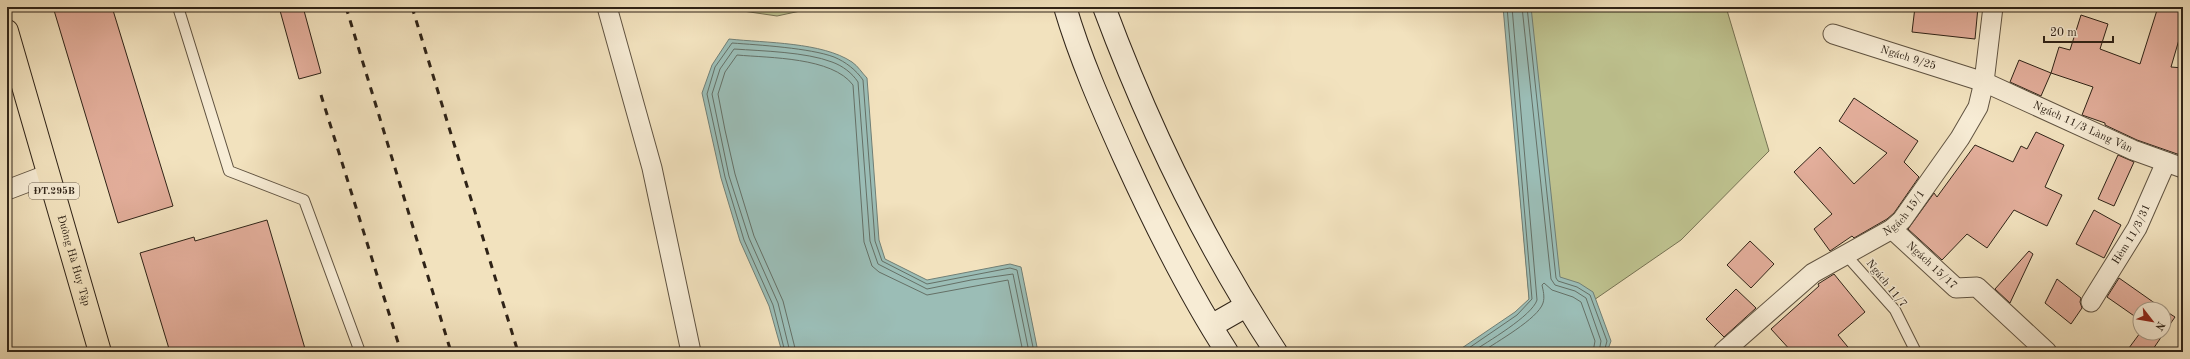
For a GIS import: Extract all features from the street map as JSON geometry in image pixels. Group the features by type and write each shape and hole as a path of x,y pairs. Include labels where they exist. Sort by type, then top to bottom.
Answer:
{"main road":[{"name":"Đường Hà Huy Tập","path":"7,31 100,352"}],"street":[{"path":"607,7 652,168 691,352"},
{"path":"1065,7 1102,108 1137,187 1175,263 1227,352"},
{"path":"1104,7 1130,76 1165,155 1204,232 1246,306 1276,352"},
{"name":"Ngách 15/1","path":"1732,349 1748,329 1813,273 1892,229 1902,220 1960,138 1978,107 1984,82 1993,7"},
{"name":"Ngách 9/25","path":"1832,34 1984,82"},
{"name":"Ngách 11/3 Làng Vân","path":"1984,82 2133,150 2174,165"},
{"name":"Hẻm 11/3/31","path":"2091,302 2174,165"},
{"path":"7,190 49,174"},
{"name":"Ngách 15/17","path":"1892,229 1956,288 1977,287 2047,352"},
{"path":"1211,326 1246,306"}],"lane":[{"path":"178,7 229,171 304,200 360,352"},
{"name":"Ngách 11/7","path":"1845,254 1894,310 1916,352"}],"green space":[{"path":"735,7 819,7 777,16 736,10"},
{"path":"1504,7 1726,7 1769,151 1681,240 1533,342"}],"water":[{"path":"1503,7 1531,7 1560,277 1579,283 1593,292 1611,341 1607,352 1456,352 1515,312 1529,299"},
{"path":"729,39 793,44 810,47 840,55 856,65 867,78 879,240 885,259 927,280 1010,264 1021,267 1038,352 782,352 769,306 740,241 721,178 702,93 712,65"}],"building":[{"path":"53,7 112,7 173,206 118,223"},
{"path":"279,7 303,7 321,73 299,79"},
{"path":"1915,7 1978,7 1975,39 1912,32"},
{"path":"2158,7 2183,7 2183,26 2171,67 2183,68 2183,156 2137,140 2105,125 2105,123 2082,115 2093,87 2051,73 2059,47 2070,50 2081,15 2108,24 2100,49 2140,64"},
{"path":"2019,60 2051,73 2041,96 2010,82"},
{"path":"1854,98 1918,141 1904,162 1919,177 1894,213 1887,219 1854,238 1852,236 1830,251 1814,229 1832,214 1794,172 1820,147 1854,184 1887,153 1839,121"},
{"path":"2036,132 2064,145 2045,187 2062,195 2047,226 2014,210 1987,248 1967,234 1942,260 1908,229 1934,193 1937,197 1975,145 2013,162 2021,146 2027,149"},
{"path":"2118,155 2134,162 2114,206 2098,199"},
{"path":"2094,210 2121,225 2104,258 2076,244"},
{"path":"267,220 306,352 170,352 140,253 194,237 195,241"},
{"path":"1750,241 1774,264 1751,288 1727,265"},
{"path":"2029,251 2033,254 2010,303 1995,289"},
{"path":"1834,274 1865,312 1838,335 1852,352 1792,352 1771,329 1819,286 1818,284"},
{"path":"2119,278 2152,301 2132,301 2132,314 2107,297"},
{"path":"2057,279 2081,298 2080,302 2082,308 2071,324 2045,303"},
{"path":"1736,289 1756,308 1724,337 1706,319"},
{"path":"2134,341 2159,341 2151,352 2126,352"}],"railway":[{"path":"346,7 451,352"},
{"path":"412,7 518,352"},
{"path":"321,95 401,352"}]}
